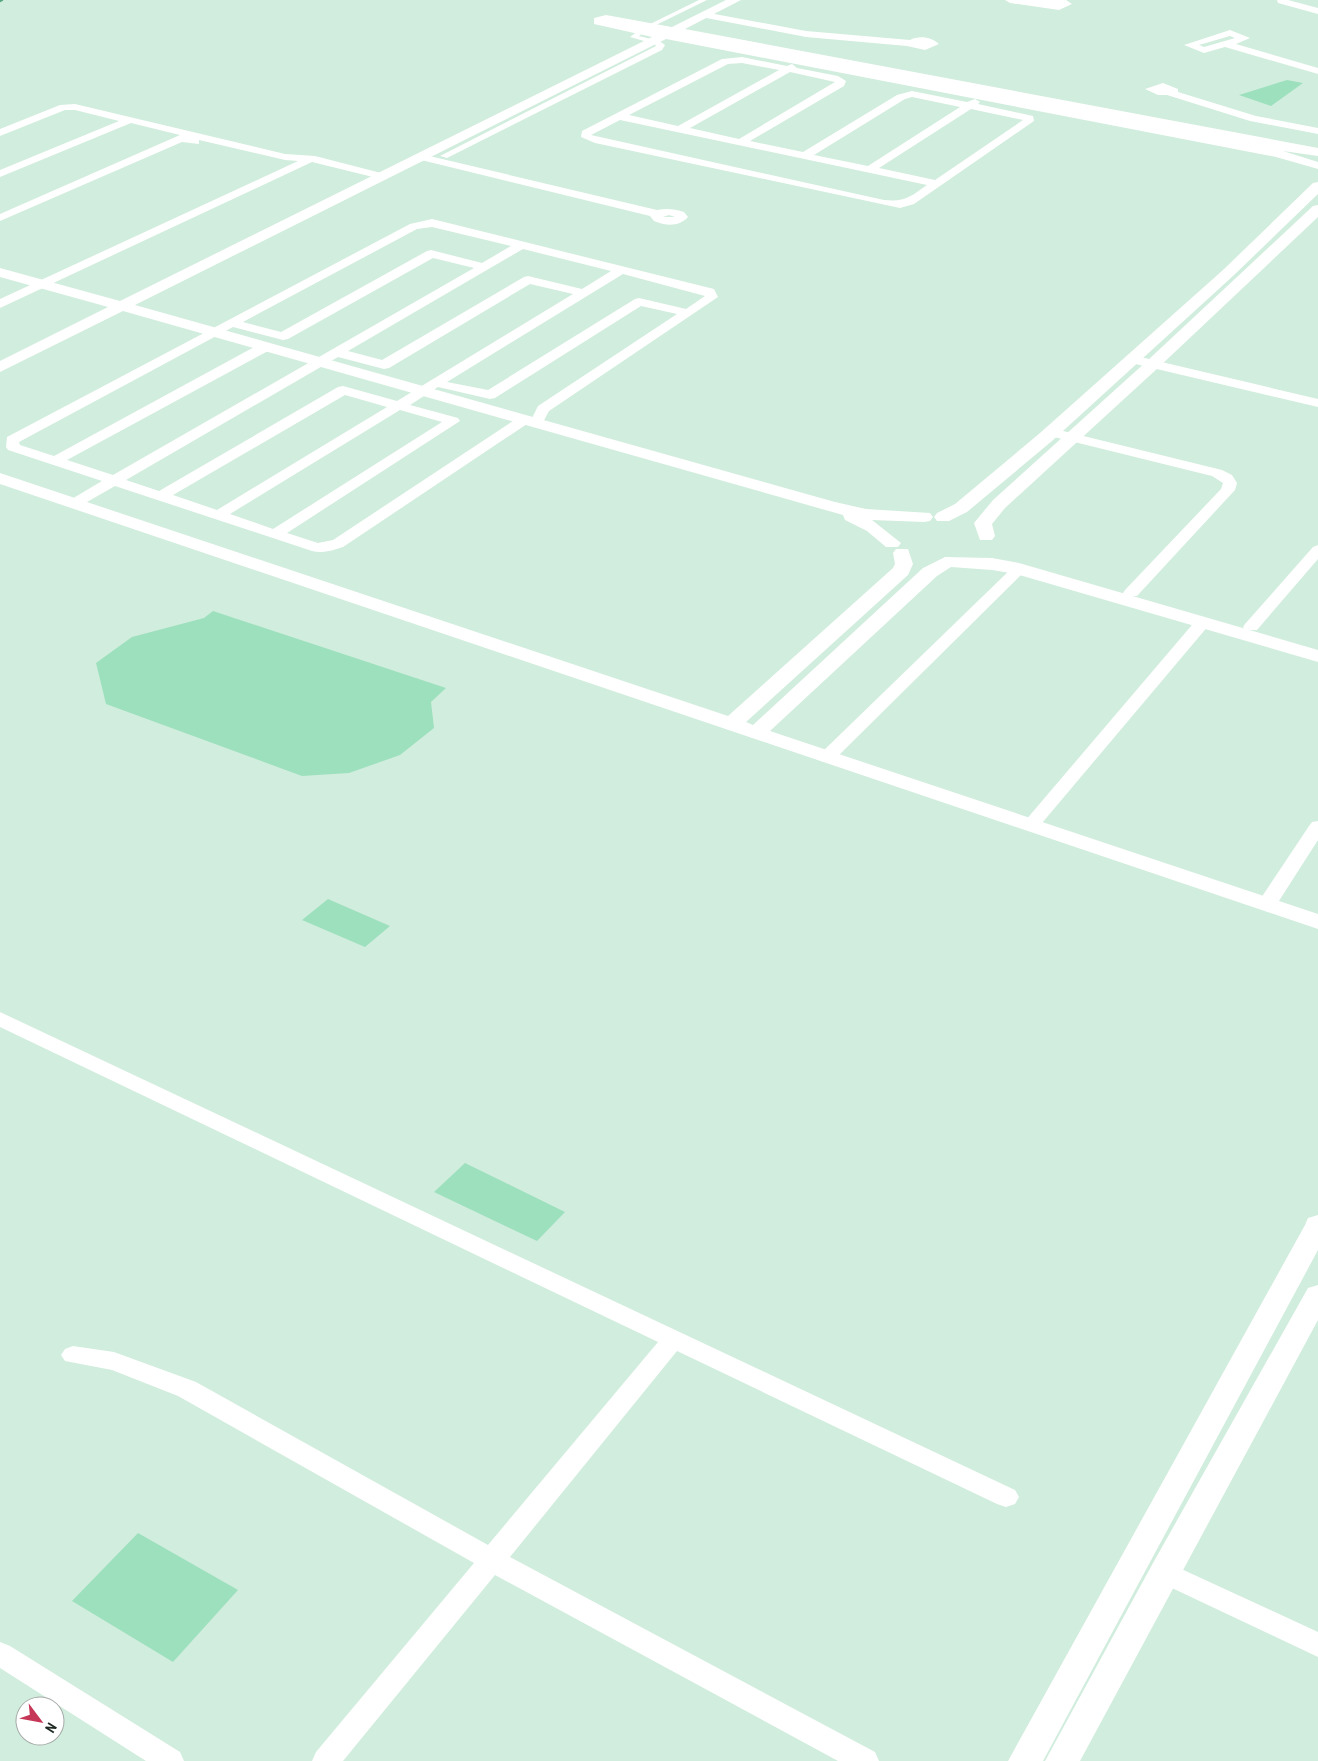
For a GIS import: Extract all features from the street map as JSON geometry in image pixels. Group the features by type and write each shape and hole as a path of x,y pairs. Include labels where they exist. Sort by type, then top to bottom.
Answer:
{"street":[{"path":"656,33 704,0"},
{"path":"0,367 421,157 718,0"},
{"path":"656,33 704,15 735,0"},
{"path":"1010,0 1044,3"},
{"path":"1281,0 1318,11"},
{"path":"704,15 806,34 911,43"},
{"path":"656,33 807,59 987,94 1317,163"},
{"path":"444,156 662,45 656,33"},
{"path":"1225,44 1318,70"},
{"path":"680,129 807,59"},
{"path":"741,142 840,84 841,81 742,60 726,61 586,134 586,137 900,205 910,202 1029,121 1029,118 1020,114 921,95 901,97 804,156"},
{"path":"1171,93 1254,120 1318,131"},
{"path":"870,170 987,94 1282,148 1318,152"},
{"path":"0,133 64,107 75,107 296,164"},
{"path":"618,116 936,184"},
{"path":"0,174 130,120"},
{"path":"0,218 181,135 285,157 315,159 381,176"},
{"path":"421,157 658,214"},
{"path":"0,304 296,164 315,159"},
{"path":"943,517 961,508 1051,432 1228,273 1318,186"},
{"path":"757,732 930,572 950,563 978,555 985,550 987,539 983,523 998,504 1073,438 1318,209"},
{"path":"432,223 522,245 710,292 712,297 338,544 317,548 13,446 12,440 414,226 432,223"},
{"path":"75,503 522,245"},
{"path":"232,323 283,336 431,254 485,267"},
{"path":"219,515 621,270"},
{"path":"0,272 421,392 530,417 832,507 866,514 943,517 970,523 987,539 1023,560 1318,646"},
{"path":"336,352 384,365 528,280 584,293"},
{"path":"436,383 490,395 639,302 688,312"},
{"path":"55,461 263,348"},
{"path":"1132,359 1318,403"},
{"path":"161,496 343,390 453,421 274,534"},
{"path":"1051,432 1217,473 1227,478 1230,483 1228,490 1131,593"},
{"path":"0,478 1318,922"},
{"path":"832,507 872,527 897,548 923,561 992,564 1019,569 1318,656"},
{"path":"732,724 854,611 901,571 904,564 891,536 894,530 901,524 924,517"},
{"path":"1251,627 1318,550"},
{"path":"828,757 1019,569"},
{"path":"1031,824 1202,622"},
{"path":"1267,904 1318,826"},
{"path":"0,1019 1006,1497"},
{"path":"1025,1761 1318,1225"},
{"path":"1062,1761 1164,1572 1312,1306 1274,1304"},
{"path":"1259,1332 1290,1346"},
{"path":"326,1761 674,1339"},
{"path":"73,1354 114,1361 187,1390 492,1560 865,1761"},
{"path":"1164,1572 1318,1645"},
{"path":"0,1654 170,1761"}],"green space":[{"path":"1287,80 1303,83 1271,106 1239,95"},
{"path":"213,611 446,688 431,702 434,728 400,755 349,773 302,776 106,704 96,663 132,637 204,618"},
{"path":"328,899 390,926 365,947 302,920"},
{"path":"465,1163 565,1212 537,1241 434,1192"},
{"path":"138,1533 238,1590 173,1662 72,1601"}]}
